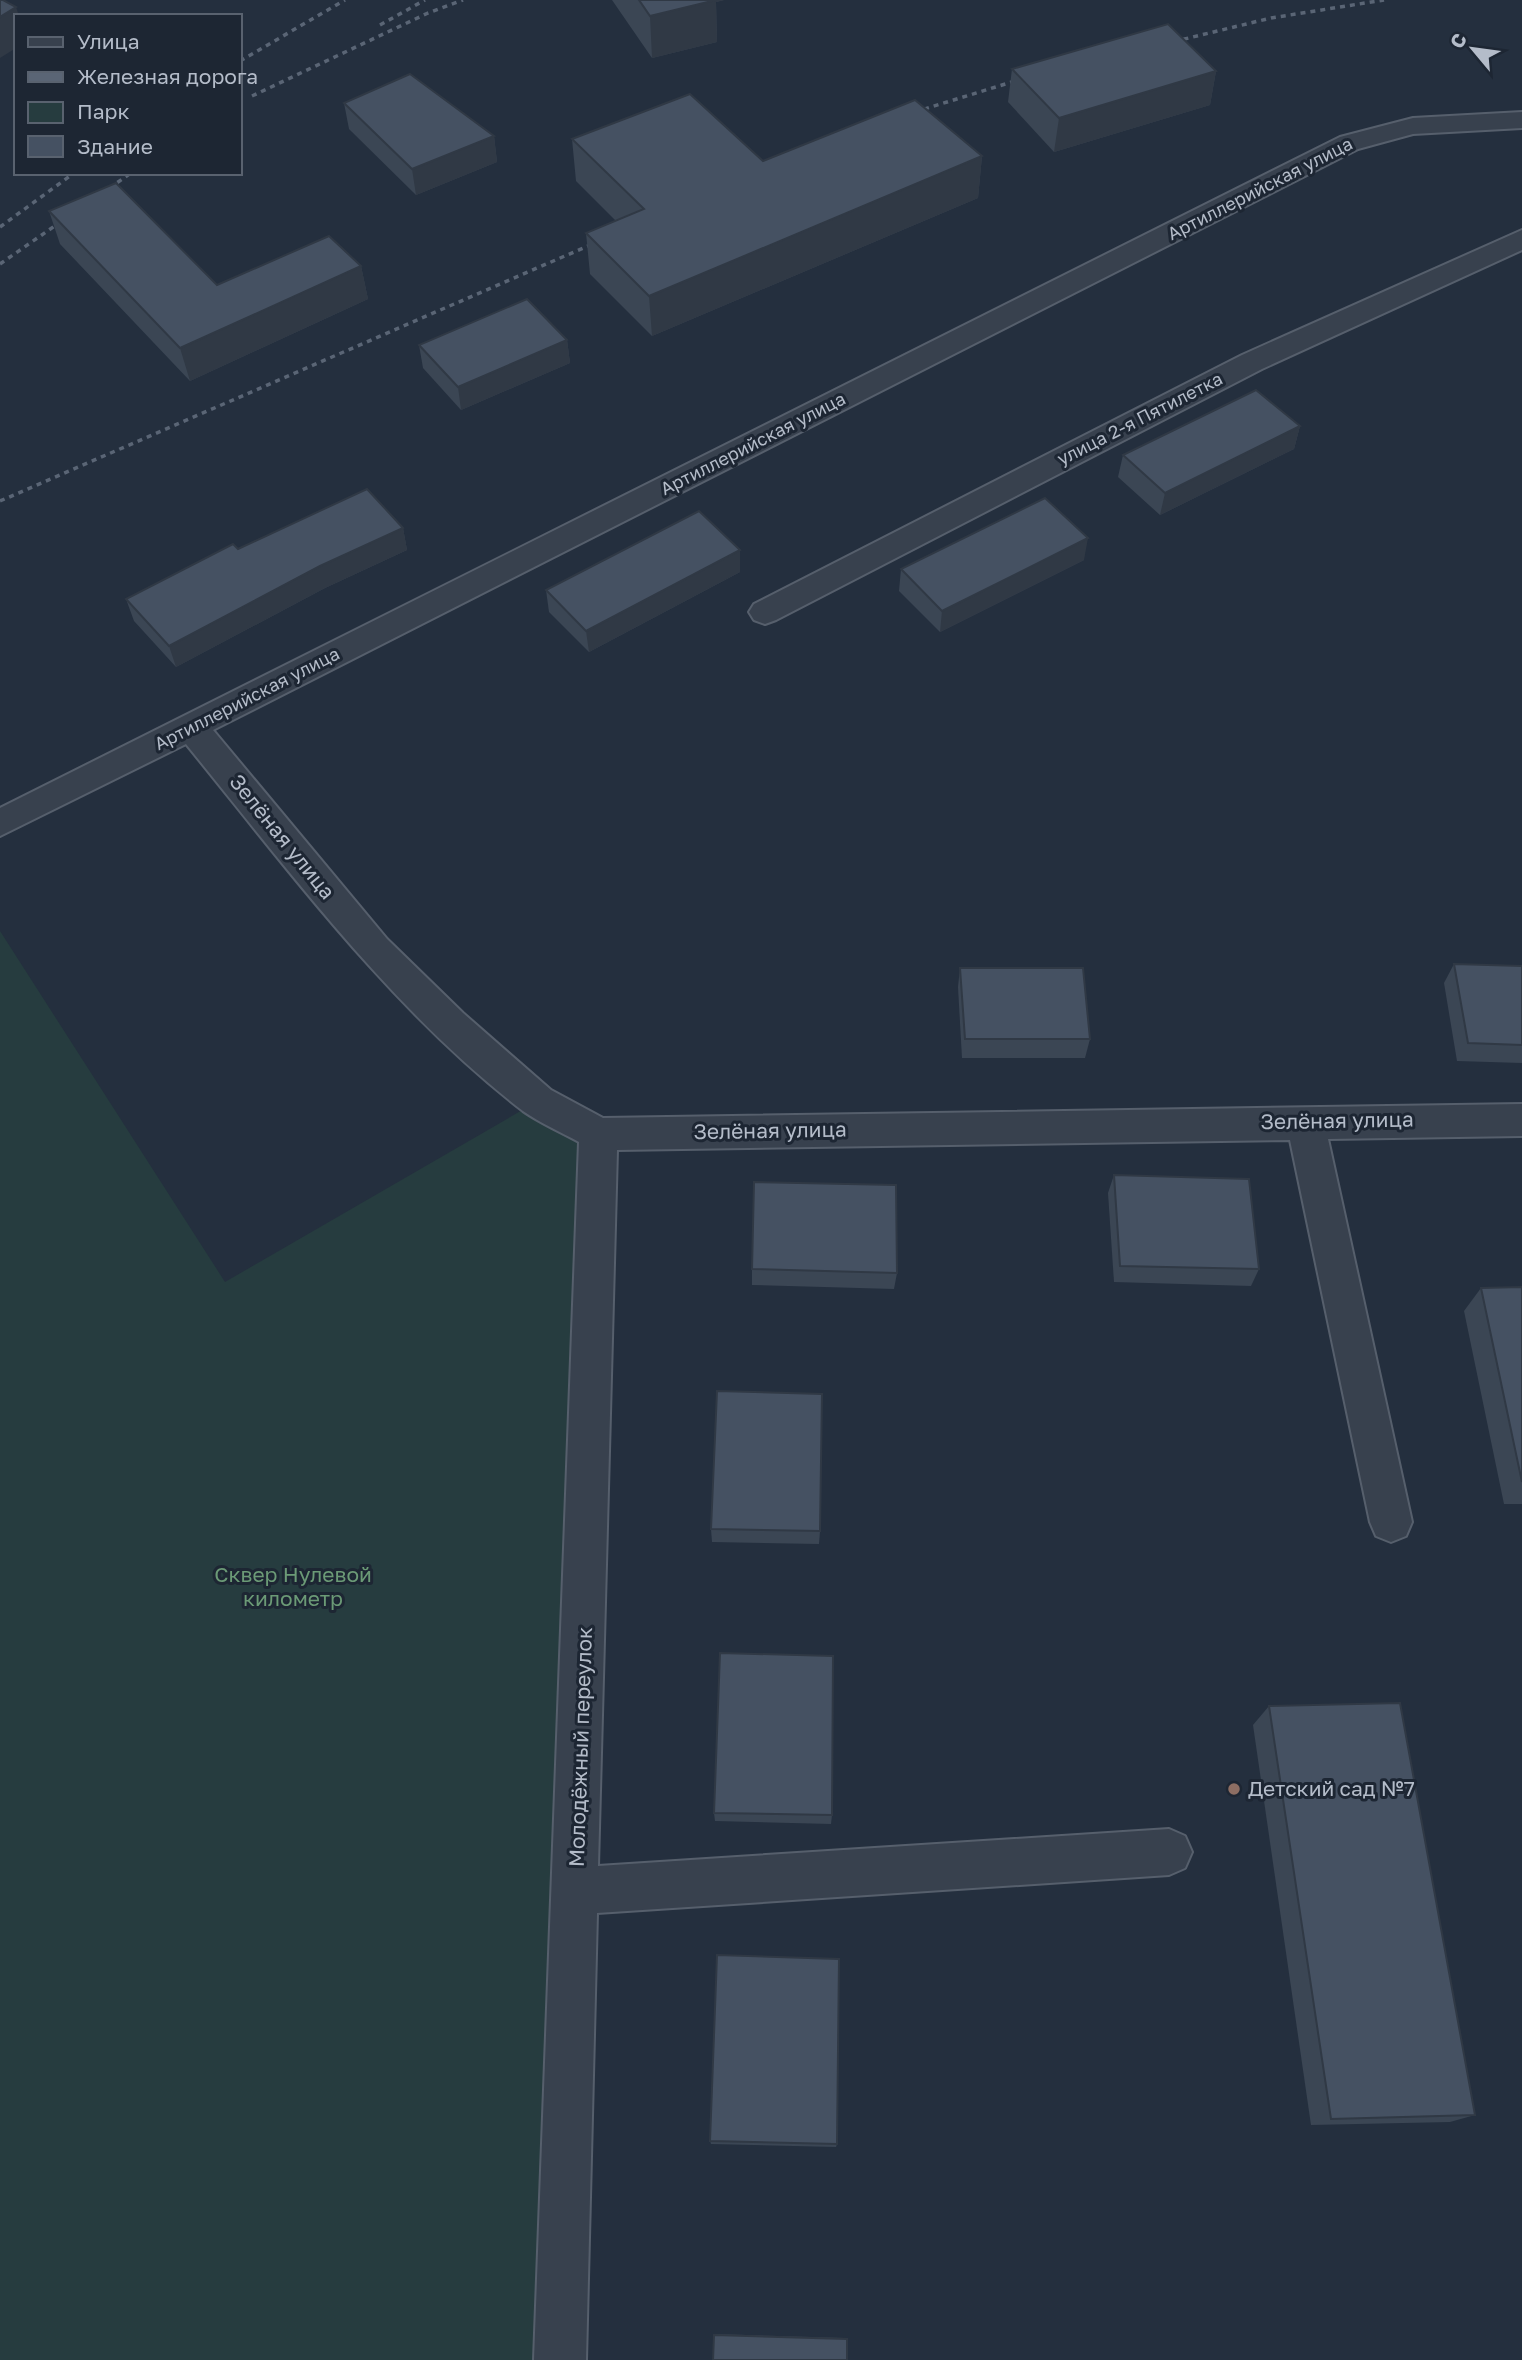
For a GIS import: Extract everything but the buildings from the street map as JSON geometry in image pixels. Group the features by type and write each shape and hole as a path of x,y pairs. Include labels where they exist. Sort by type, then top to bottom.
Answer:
{"street":[{"name":"Артиллерийская улица","path":"0,823 1349,143 1371,134 1423,124 1522,120"},
{"name":"улица 2-я Пятилетка","path":"765,612 1252,362 1522,239"},
{"name":"Зелёная улица","path":"191,727 374,949 450,1024 538,1101 598,1134 1305,1121 1522,1120"},
{"path":"1305,1121 1391,1522"},
{"name":"Молодёжный переулок","path":"560,2360 577,1891 598,1134"},
{"path":"577,1891 1169,1852"}],"green space":[{"name":"Сквер Нулевой километр","path":"0,931 225,1282 538,1101 598,1134 560,2360 0,2360"}],"railway":[{"path":"242,60 345,0"},
{"path":"380,25 425,0"},
{"path":"252,96 428,13 463,0"},
{"path":"1164,44 1271,18 1384,0"},
{"path":"905,115 1028,77"},
{"path":"0,227 71,175"},
{"path":"101,194 128,175"},
{"path":"0,264 69,216"},
{"path":"0,501 604,239"}],"place":[{"name":"Детский сад №7","path":"1234,1789"}]}
